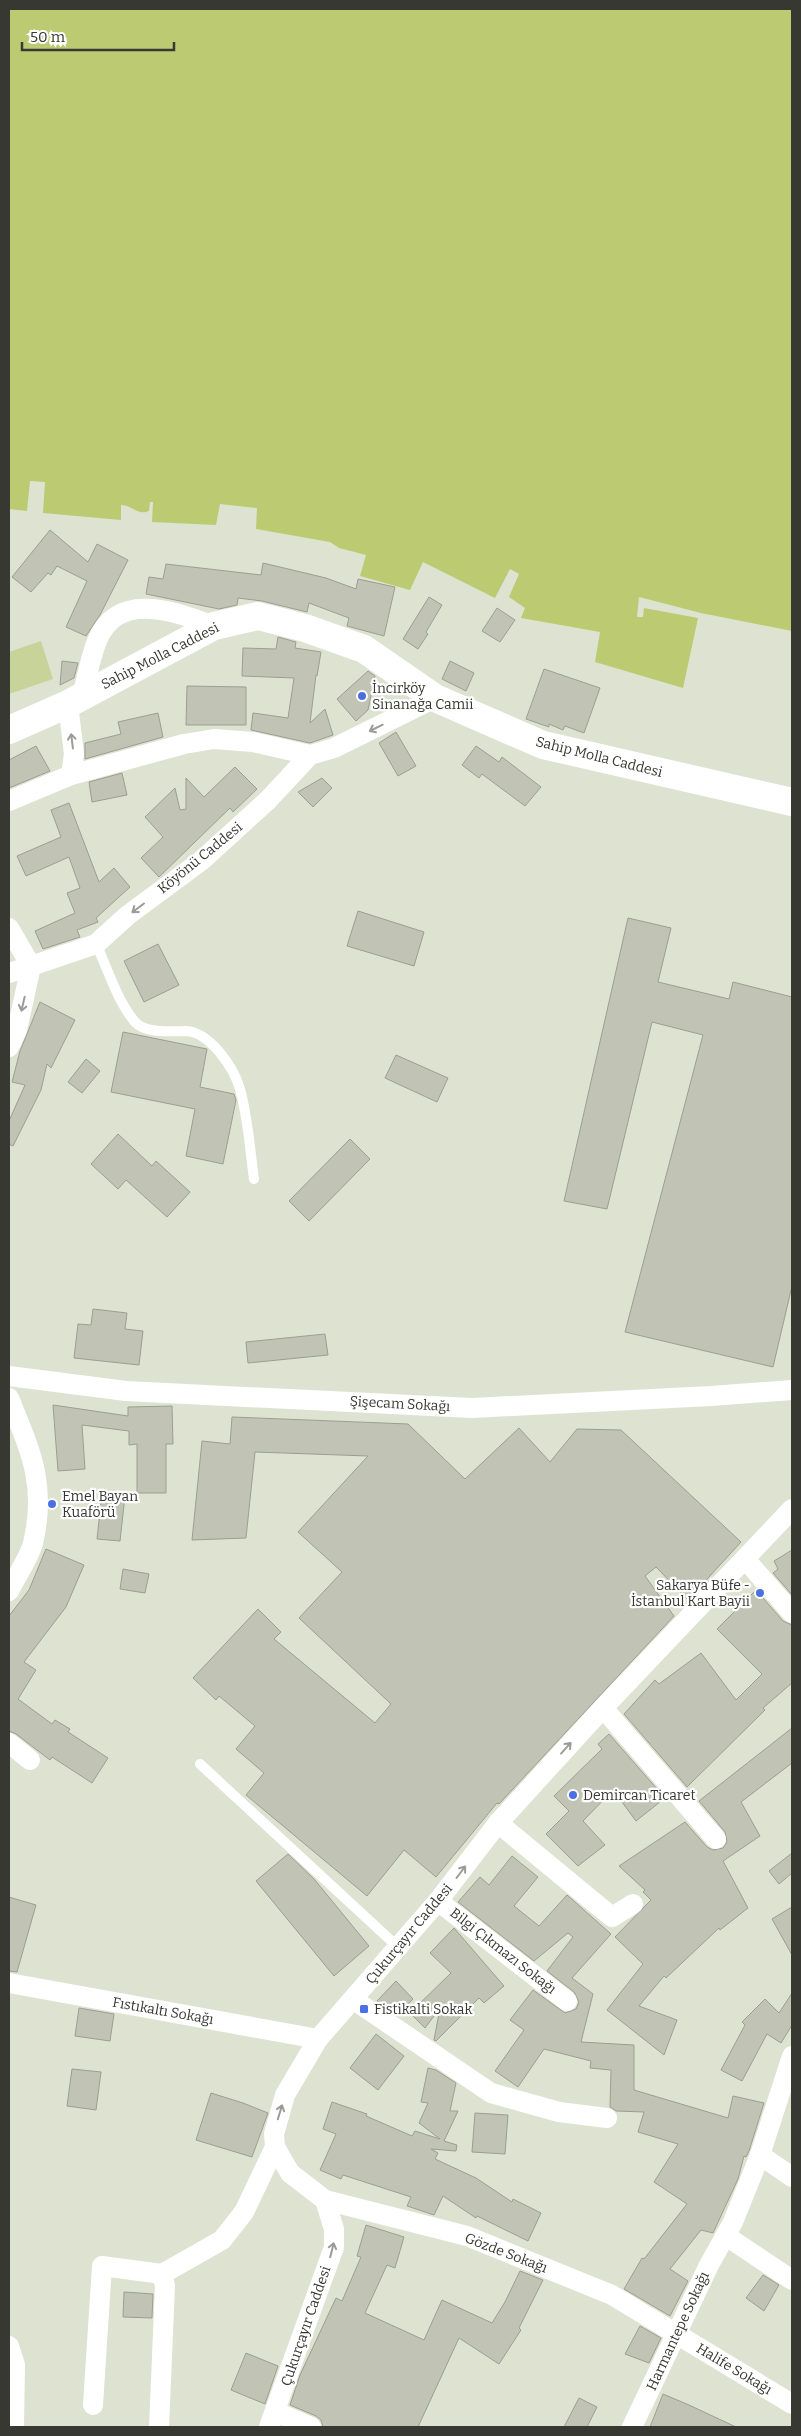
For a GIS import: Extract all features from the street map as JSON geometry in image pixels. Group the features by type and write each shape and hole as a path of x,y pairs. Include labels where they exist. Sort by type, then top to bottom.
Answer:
{"main road":[{"name":"Sahip Molla Caddesi","path":"9,730 75,700 214,626 258,616 306,628 364,649 435,698 543,745 792,802"}],"street":[{"path":"71,775 74,754 75,700 97,641 107,623 127,612 146,607 176,612 214,626"},
{"path":"9,801 71,775 184,744 214,739 253,742 310,755 334,748 435,698"},
{"name":"Köyönü Caddesi","path":"9,973 96,944 128,915 201,861 268,800 310,755"},
{"path":"9,928 31,966 17,1030 9,1047"},
{"name":"Şişecam Sokağı","path":"9,1376 126,1390 472,1408 792,1390"},
{"path":"9,1398 13,1426 30,1448 39,1491 32,1544 9,1591"},
{"name":"Çukurçayır Caddesi","path":"162,2274 222,2240 244,2212 274,2147 274,2134 285,2095 318,2039 399,1948 498,1823 603,1708 746,1560 792,1509"},
{"path":"746,1560 792,1613"},
{"path":"603,1708 716,1839"},
{"path":"9,1744 30,1760"},
{"path":"498,1823 612,1917 633,1904"},
{"name":"Bilgi Çıkmazı Sokağı","path":"438,1901 567,2001"},
{"name":"Fıstıkaltı Sokağı","path":"9,1983 318,2039"},
{"path":"354,2000 491,2093 559,2112 606,2118"},
{"name":"Harmantepe Sokağı","path":"632,2427 709,2266 726,2236 760,2155 792,2056"},
{"path":"274,2147 290,2173 325,2200"},
{"path":"760,2155 792,2177"},
{"name":"Çukurçayır Caddesi","path":"272,2420 334,2247 334,2229 325,2200"},
{"name":"Gözde Sokağı","path":"325,2200 467,2236 612,2295 676,2334"},
{"path":"726,2236 792,2280"},
{"path":"93,2405 102,2266 162,2274 165,2286 159,2427"},
{"name":"Halife Sokağı","path":"676,2334 792,2404"},
{"path":"9,2346 15,2365 14,2427"},
{"path":"272,2420 311,2427"}],"lane":[{"path":"96,944 122,1000 136,1024 163,1033 188,1031 209,1040 221,1053 240,1088 254,1179"},
{"path":"200,1764 399,1948"}],"shaded area":[{"path":"9,9 792,9 792,631 701,613 639,597 637,617 643,617 644,608 698,618 683,688 595,662 600,632 521,618 525,608 509,597 519,574 510,569 495,598 423,562 410,590 360,576 366,555 339,548 330,542 256,529 257,508 220,504 216,525 152,522 153,502 150,502 149,511 145,512 121,505 121,520 43,513 45,482 30,481 27,511 9,509"},
{"path":"41,641 53,679 9,694 9,652"}],"building":[{"path":"50,530 88,562 97,544 128,560 100,615 86,636 66,627 87,581 57,566 51,575 48,573 31,592 12,577"},
{"path":"263,563 326,578 356,589 358,579 395,587 384,636 347,626 349,618 309,603 307,612 262,601 238,598 237,605 219,609 146,594 149,577 163,579 166,564 261,575"},
{"path":"429,597 442,605 426,632 428,634 418,649 403,639"},
{"path":"497,608 515,620 500,642 482,631"},
{"path":"278,637 296,642 295,648 321,652 310,723 325,709 333,735 310,743 251,730 253,713 288,718 294,678 242,676 243,648 276,649"},
{"path":"62,661 78,663 74,678 60,685"},
{"path":"450,661 474,673 466,691 442,679"},
{"path":"544,669 600,688 584,733 565,726 563,730 549,724 549,727 526,719"},
{"name":"İncirköy Sinanağa Camii","path":"368,671 375,676 368,710 356,721 337,699"},
{"path":"187,686 246,687 246,725 186,725"},
{"path":"158,713 163,737 85,759 85,743 121,734 118,722"},
{"path":"396,732 416,766 398,776 379,743"},
{"path":"36,746 50,771 9,788 9,760"},
{"path":"476,746 499,762 502,757 541,787 525,806 482,774 479,778 462,765"},
{"path":"235,767 257,789 233,812 230,808 159,877 141,858 163,837 145,817 175,788 180,810 186,809 186,778 204,797"},
{"path":"122,773 127,795 92,802 89,782"},
{"path":"322,778 332,788 313,807 298,792"},
{"path":"69,803 99,882 114,868 130,887 96,918 98,922 77,930 80,937 43,949 35,931 75,913 67,893 80,888 69,857 26,876 17,856 61,837 51,810"},
{"path":"358,911 424,932 414,966 347,946"},
{"path":"628,918 671,928 658,982 729,999 733,982 792,997 792,1286 773,1367 625,1332 703,1035 652,1022 607,1209 564,1201"},
{"path":"158,944 179,985 144,1002 124,961"},
{"path":"40,1002 75,1020 51,1068 47,1064 41,1090 13,1146 9,1144 9,1121 25,1085 12,1082 20,1051"},
{"path":"123,1032 207,1049 200,1087 234,1094 236,1100 223,1164 186,1156 195,1109 111,1092"},
{"path":"396,1055 448,1078 437,1102 385,1078"},
{"path":"86,1059 100,1071 82,1093 68,1082"},
{"path":"118,1134 152,1166 156,1161 190,1192 167,1217 126,1180 118,1189 91,1164"},
{"path":"350,1139 370,1159 309,1221 289,1201"},
{"path":"93,1309 127,1313 125,1329 143,1331 139,1365 74,1358 78,1324 91,1325"},
{"path":"325,1334 328,1355 248,1363 246,1342"},
{"path":"53,1405 128,1416 128,1407 172,1406 173,1444 166,1444 166,1493 137,1493 137,1444 129,1445 129,1431 82,1425 85,1469 58,1471"},
{"path":"232,1417 408,1424 465,1479 519,1428 550,1462 577,1429 621,1430 741,1542 688,1600 656,1567 645,1576 674,1616 499,1804 497,1803 436,1877 404,1850 367,1896 246,1795 264,1773 236,1749 255,1726 219,1696 216,1700 193,1678 258,1609 281,1632 274,1639 375,1723 391,1704 299,1618 342,1572 298,1532 368,1456 255,1452 246,1538 192,1540 202,1441 230,1444"},
{"path":"102,1493 125,1496 120,1541 97,1539"},
{"path":"46,1549 84,1565 66,1607 24,1662 36,1670 18,1699 52,1724 55,1720 70,1729 68,1732 108,1758 92,1783 52,1757 50,1760 16,1734 9,1731 9,1616 29,1590"},
{"path":"792,1550 792,1595 773,1573 778,1569 774,1561"},
{"path":"123,1569 149,1574 145,1593 120,1589"},
{"path":"756,1590 783,1621 792,1625 792,1683 763,1708 765,1710 687,1787 624,1714 655,1680 659,1684 701,1653 736,1700 762,1674 717,1629"},
{"path":"792,1728 792,1763 741,1802 760,1836 723,1861 748,1908 720,1930 719,1928 666,1978 664,1976 639,2006 677,2020 664,2055 607,2010 643,1964 615,1937 651,1900 643,1892 645,1890 619,1866 685,1822 707,1847 713,1850 723,1848 727,1842 725,1832 699,1801"},
{"path":"609,1734 665,1798 636,1821 613,1790 583,1821 605,1845 578,1866 546,1834 569,1811 554,1796 602,1749 598,1744"},
{"path":"792,1853 792,1873 779,1884 769,1871"},
{"path":"288,1854 314,1879 369,1946 334,1976 256,1881"},
{"path":"512,1856 538,1877 514,1906 539,1926 567,1895 611,1934 572,1978 593,1994 581,2042 634,2045 634,2090 728,2118 733,2096 764,2103 749,2151 746,2157 744,2156 738,2179 713,2233 701,2230 670,2269 688,2281 670,2316 624,2289 642,2258 644,2259 687,2204 654,2182 678,2144 638,2132 644,2112 616,2111 610,2107 611,2070 590,2068 591,2061 544,2049 518,2087 495,2071 524,2030 510,2020 533,1990 565,2013 576,2009 579,2002 574,1992 547,1971 573,1937 568,1933 534,1961 458,1902 480,1877 489,1885"},
{"path":"9,1897 36,1905 17,1972 9,1971"},
{"path":"792,1907 792,1955 772,1919"},
{"path":"454,1928 504,1986 484,2003 479,1998 436,2041 434,2040 440,2008 425,2028 410,2013 451,1973 430,1953"},
{"path":"396,1981 413,1999 397,2015 377,2001"},
{"path":"792,1993 792,2025 781,2043 767,2034 742,2081 721,2070 745,2025 742,2022 765,1999 779,2013"},
{"path":"79,2008 114,2014 110,2041 75,2036"},
{"path":"376,2034 404,2056 378,2090 350,2068"},
{"path":"428,2068 436,2070 456,2083 450,2111 458,2111 444,2141 457,2145 456,2151 431,2149 438,2153 435,2159 476,2178 512,2202 513,2199 541,2213 528,2241 477,2216 476,2218 443,2196 434,2215 407,2206 411,2197 343,2175 341,2179 320,2170 336,2134 323,2129 332,2102 367,2114 366,2116 412,2136 415,2131 440,2139 419,2123 428,2103 421,2102"},
{"path":"72,2069 101,2072 96,2110 67,2106"},
{"path":"211,2093 268,2113 252,2157 196,2140"},
{"path":"475,2113 508,2115 505,2154 472,2152"},
{"path":"366,2225 404,2237 395,2268 387,2265 365,2313 424,2340 442,2300 492,2323 520,2271 543,2280 519,2328 521,2330 499,2364 459,2338 418,2427 323,2427 321,2420 316,2416 290,2405 300,2375 336,2298 342,2301 361,2257 357,2256"},
{"path":"763,2275 779,2285 764,2311 746,2298"},
{"path":"124,2292 153,2294 152,2318 123,2317"},
{"path":"640,2326 661,2338 649,2363 625,2354"},
{"path":"246,2353 278,2366 265,2404 231,2390"},
{"path":"663,2394 689,2405 736,2427 650,2427"},
{"path":"579,2398 597,2407 587,2427 564,2427"}],"place":[{"name":"İncirköy Sinanağa Camii","path":"362,696"},
{"name":"Emel Bayan Kuaförü","path":"52,1504"},
{"name":"Sakarya Büfe - İstanbul Kart Bayii","path":"760,1593"},
{"name":"Demircan Ticaret","path":"573,1795"},
{"name":"Fistikalti Sokak","path":"364,2009"}]}
